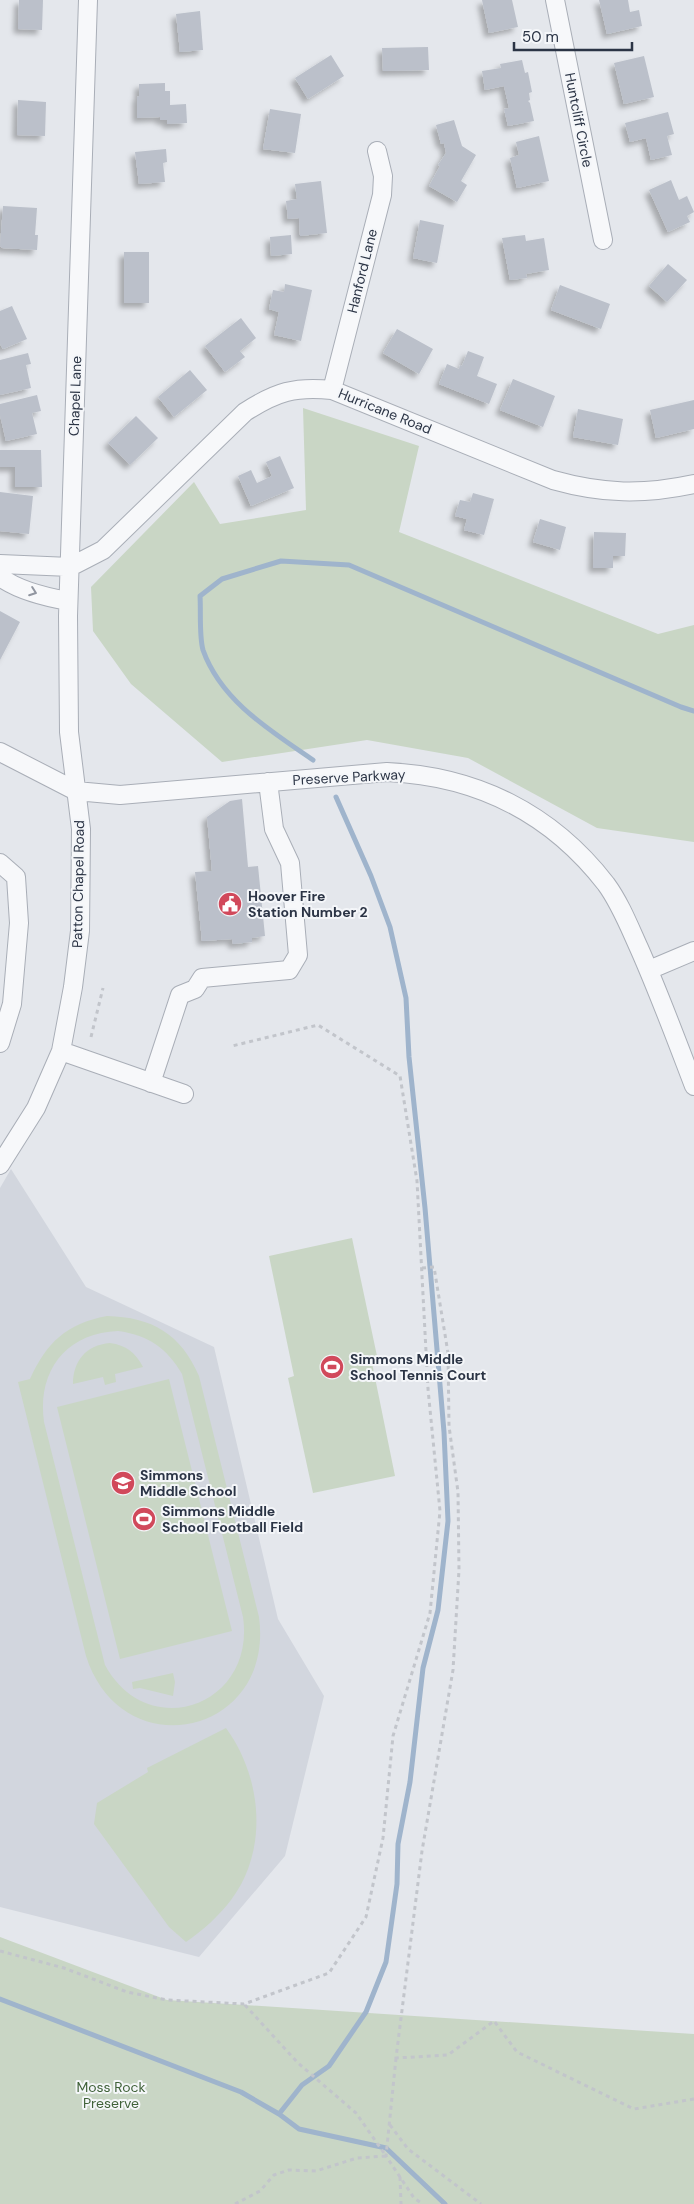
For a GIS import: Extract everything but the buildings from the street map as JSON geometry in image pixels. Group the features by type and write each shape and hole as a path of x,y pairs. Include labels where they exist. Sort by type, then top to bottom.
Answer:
{"street":[{"name":"Chapel Lane","path":"76,791 69,732 68,601 88,0"},
{"name":"Huntcliff Circle","path":"555,0 603,240"},
{"name":"Hanford Lane","path":"332,390 382,195 383,176 377,151"},
{"name":"Hurricane Road","path":"70,567 103,550 245,412 279,392 310,388 332,390 553,480 581,488 607,492 640,493 694,484"},
{"path":"0,564 70,567"},
{"path":"0,577 8,582 48,597 68,601"},
{"path":"0,752 76,791"},
{"name":"Preserve Parkway","path":"76,791 120,795 219,788 387,772 418,773 465,784 506,800 557,833 606,885 624,914 649,970 694,1086"},
{"path":"151,1083 180,995 195,989 202,978 289,970 298,955 290,863 274,829 268,782"},
{"name":"Patton Chapel Road","path":"0,1165 36,1108 61,1051 73,987 80,932 81,829 76,791"},
{"path":"0,863 16,877 19,923 12,1004 0,1043"},
{"path":"649,970 694,951"},
{"path":"61,1051 184,1094"}],"path":[{"path":"92,1037 102,988"},
{"path":"0,1951 64,1968 126,1992 167,2000 244,2004 329,1973 366,1918 383,1838 393,1736 430,1613 440,1511 428,1389 417,1181 400,1076 318,1025 232,1046"},
{"path":"386,2156 396,2058 422,1851 453,1670 459,1570 458,1492 449,1426 448,1353 434,1267 423,1268"},
{"path":"244,2004 298,2063 356,2113 414,2198 423,2204"},
{"path":"396,2058 448,2055 494,2020 517,2052 634,2109 694,2098"},
{"path":"389,2124 408,2149 481,2204"},
{"path":"235,2204 260,2191 274,2174 289,2170 316,2171 357,2158 386,2156"},
{"path":"400,2176 401,2204"}],"shaded area":[{"name":"Simmons Middle School","path":"11,1169 86,1287 214,1347 278,1619 324,1696 285,1856 199,1957 0,1907 0,1188"}],"green space":[{"path":"303,408 419,446 399,532 658,634 694,625 694,842 597,828 468,758 367,740 222,762 131,684 93,631 91,587 194,482 220,524 306,510"},
{"name":"Simmons Middle School Tennis Court","path":"352,1238 377,1356 371,1358 395,1476 313,1493 288,1378 294,1376 269,1256"},
{"path":"107,1316 123,1317 151,1324 174,1339 192,1361 199,1376 259,1617 258,1657 244,1689 221,1711 192,1723 161,1724 130,1714 104,1692 86,1656 18,1382 30,1379 43,1355 59,1337 80,1324","holes":["118,1331 129,1333 156,1344 170,1357 182,1374 243,1617 243,1648 233,1673 216,1692 195,1704 171,1708 147,1703 124,1689 105,1665 44,1422 43,1404 45,1387 51,1371 59,1358 70,1347 100,1333"]},
{"path":"110,1343 130,1350 143,1367 115,1374 116,1382 105,1385 103,1377 73,1384 75,1368 82,1356 94,1347"},
{"name":"Simmons Middle School Football Field","path":"169,1379 232,1631 120,1659 57,1407"},
{"path":"173,1673 175,1682 173,1696 140,1688 133,1689 132,1682"},
{"path":"226,1728 238,1747 247,1769 253,1791 256,1837 251,1859 243,1880 231,1900 210,1923 186,1942 169,1927 94,1824 97,1803 148,1772 147,1768"},
{"name":"Moss Rock Preserve","path":"0,1937 167,2000 694,2034 694,2204 0,2204"}],"waterway":[{"path":"313,760 264,726 249,713 222,685 211,668 202,644 200,596 222,579 281,561 349,565 694,711"},
{"path":"279,2114 302,2085 329,2066 366,2012 386,1962 397,1884 398,1844 410,1782 423,1668 438,1610 448,1521 444,1432 425,1208 409,1057 406,998 390,927 371,876 336,797"},
{"path":"0,1999 241,2092 279,2114 299,2129 386,2148 445,2204"}],"place":[{"name":"Hoover Fire Station Number 2","path":"230,904"},
{"name":"Simmons Middle School Tennis Court","path":"332,1367"},
{"name":"Simmons Middle School","path":"123,1483"},
{"name":"Simmons Middle School Football Field","path":"144,1519"}]}
